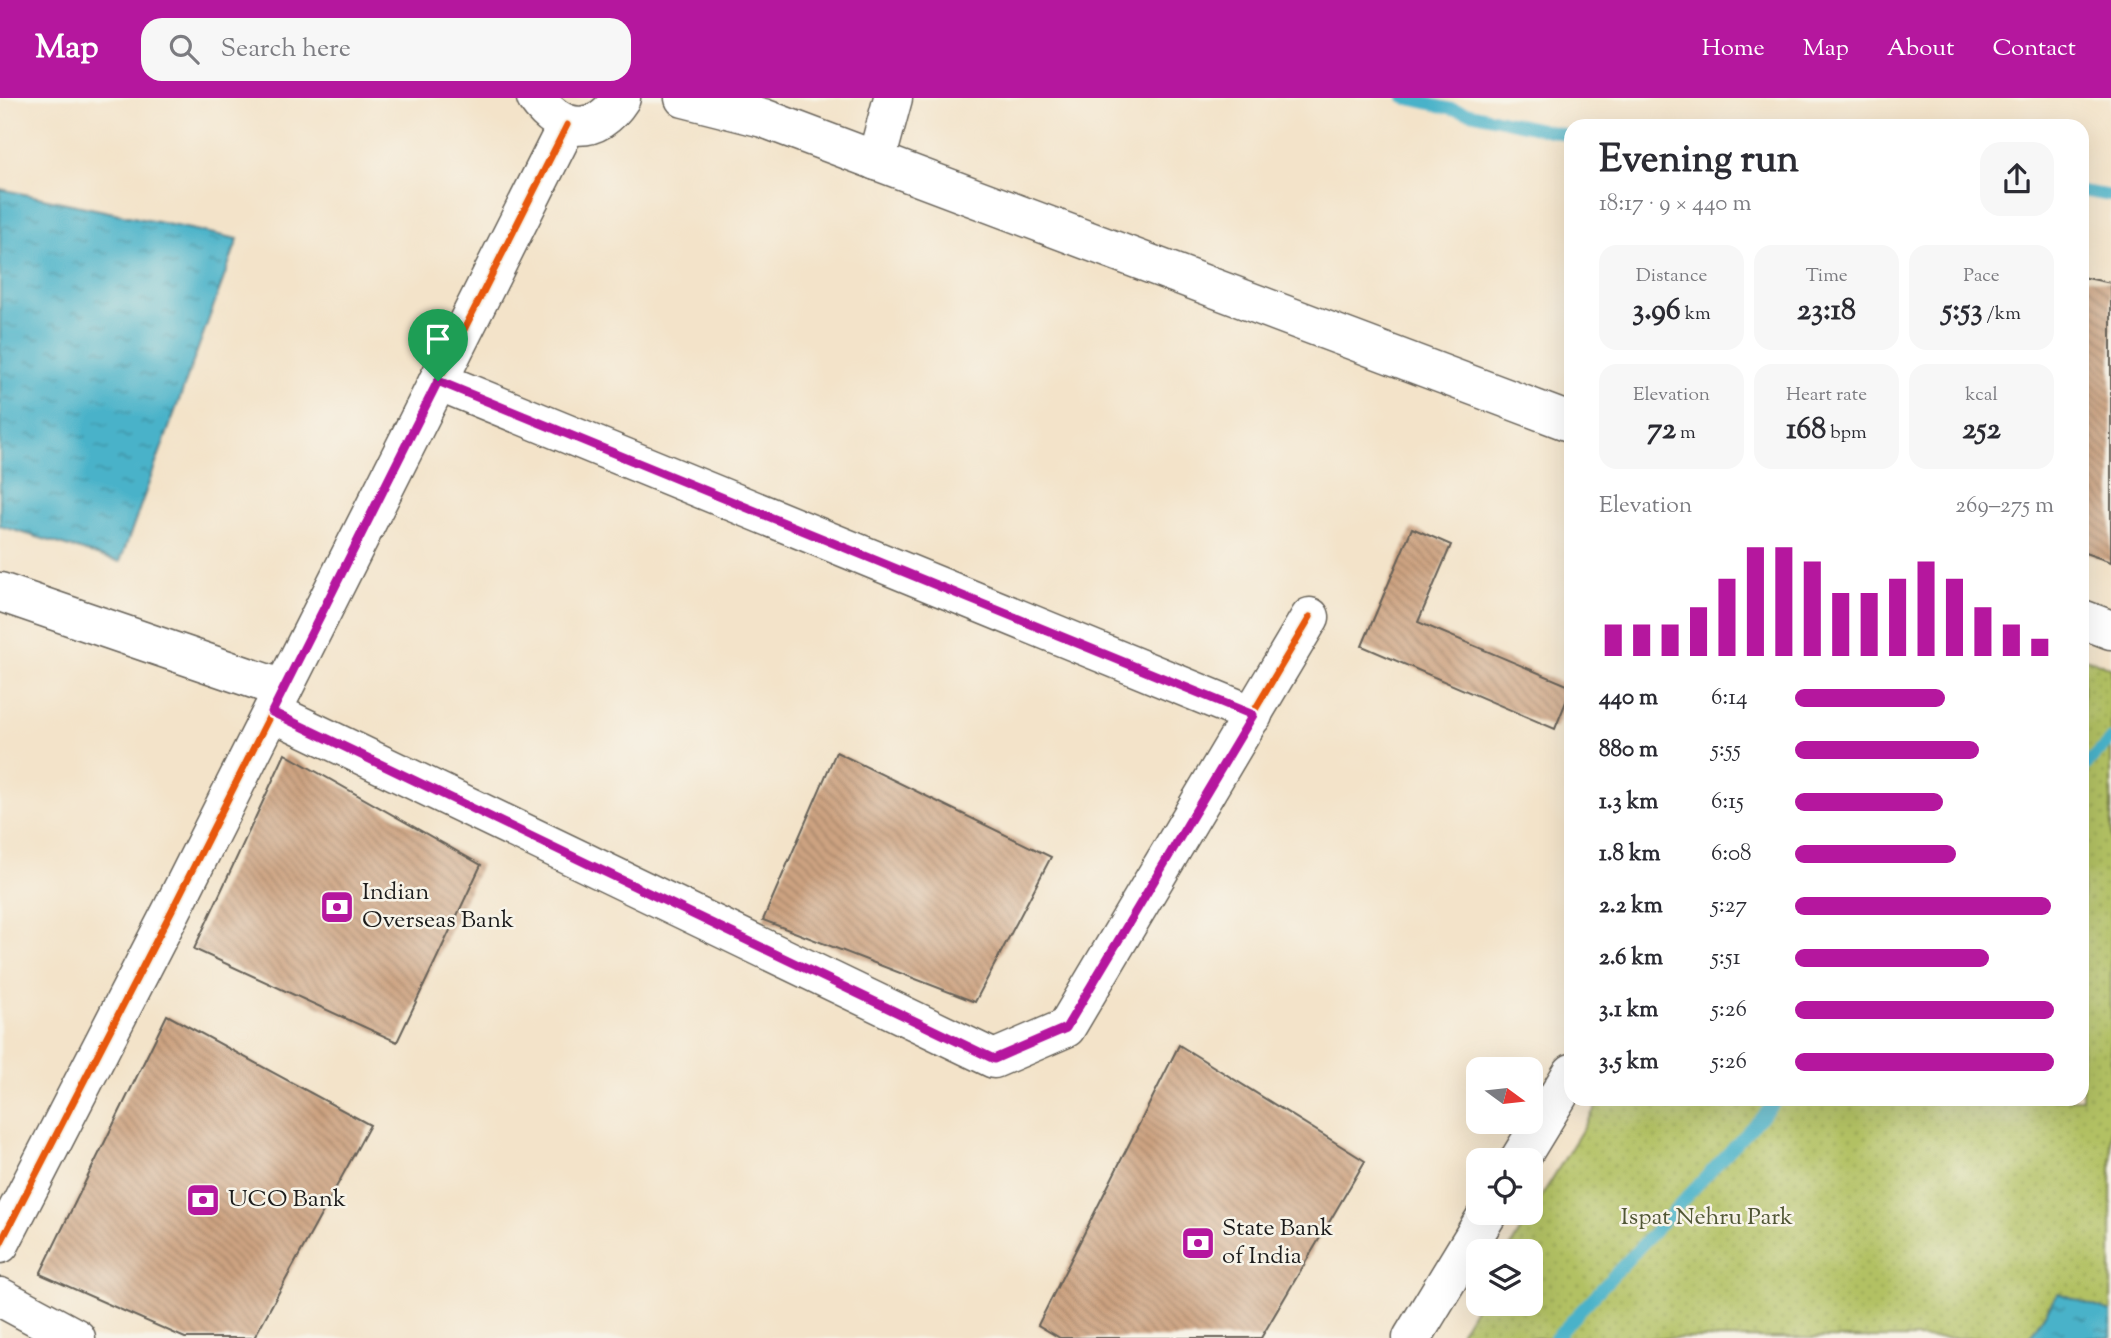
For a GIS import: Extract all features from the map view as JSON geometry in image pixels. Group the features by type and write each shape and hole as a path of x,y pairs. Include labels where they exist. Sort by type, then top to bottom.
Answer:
{"street":[{"path":"536,98 548,114 567,125 598,121 614,110 621,98"},
{"path":"684,98 763,118 1564,420"},
{"path":"876,161 893,98"},
{"path":"0,1244 567,125"},
{"path":"438,381 1253,715"},
{"path":"0,592 278,700 994,1059 1066,1028 1310,617"},
{"path":"2089,622 2111,630"},
{"path":"1526,1148 1564,1086"},
{"path":"1412,1338 1481,1225"},
{"path":"0,1297 76,1338"}],"green space":[{"name":"Ispat Nehru Park","path":"2089,659 2111,668 2111,1338 1457,1338 1470,1316 1543,1316 1543,1239 1515,1239 1524,1225 1543,1225 1543,1194 1597,1106 2089,1106"}],"water":[{"path":"0,189 238,239 120,562 0,526"},
{"path":"2058,1293 2111,1312 2111,1338 2029,1338"}],"building":[{"path":"2089,278 2111,283 2111,562 2089,554"},
{"path":"1412,528 1451,545 1418,622 1564,684 1564,707 1555,729 1362,646"},
{"path":"836,752 1051,857 975,1002 763,920"},
{"name":"Indian Overseas Bank","path":"285,754 481,865 397,1042 194,949"},
{"name":"UCO Bank","path":"167,1015 370,1125 254,1338 185,1338 40,1274"},
{"name":"State Bank of India","path":"1179,1045 1365,1161 1261,1338 1060,1338 1038,1325"}],"waterway":[{"path":"1404,98 1564,134"},
{"path":"2089,192 2111,196"},
{"path":"2089,763 2111,739"},
{"path":"1555,1338 1771,1106"}],"cycle path":[{"path":"0,1244 172,910 567,125"},
{"path":"272,712 994,1059 1066,1028 1310,617"}],"place":[{"name":"Indian Overseas Bank","path":"337,907"},
{"name":"UCO Bank","path":"203,1200"},
{"name":"State Bank of India","path":"1198,1243"}],"route":[{"path":"438,381 1253,715 1066,1028 994,1059 272,712 438,381"}]}
